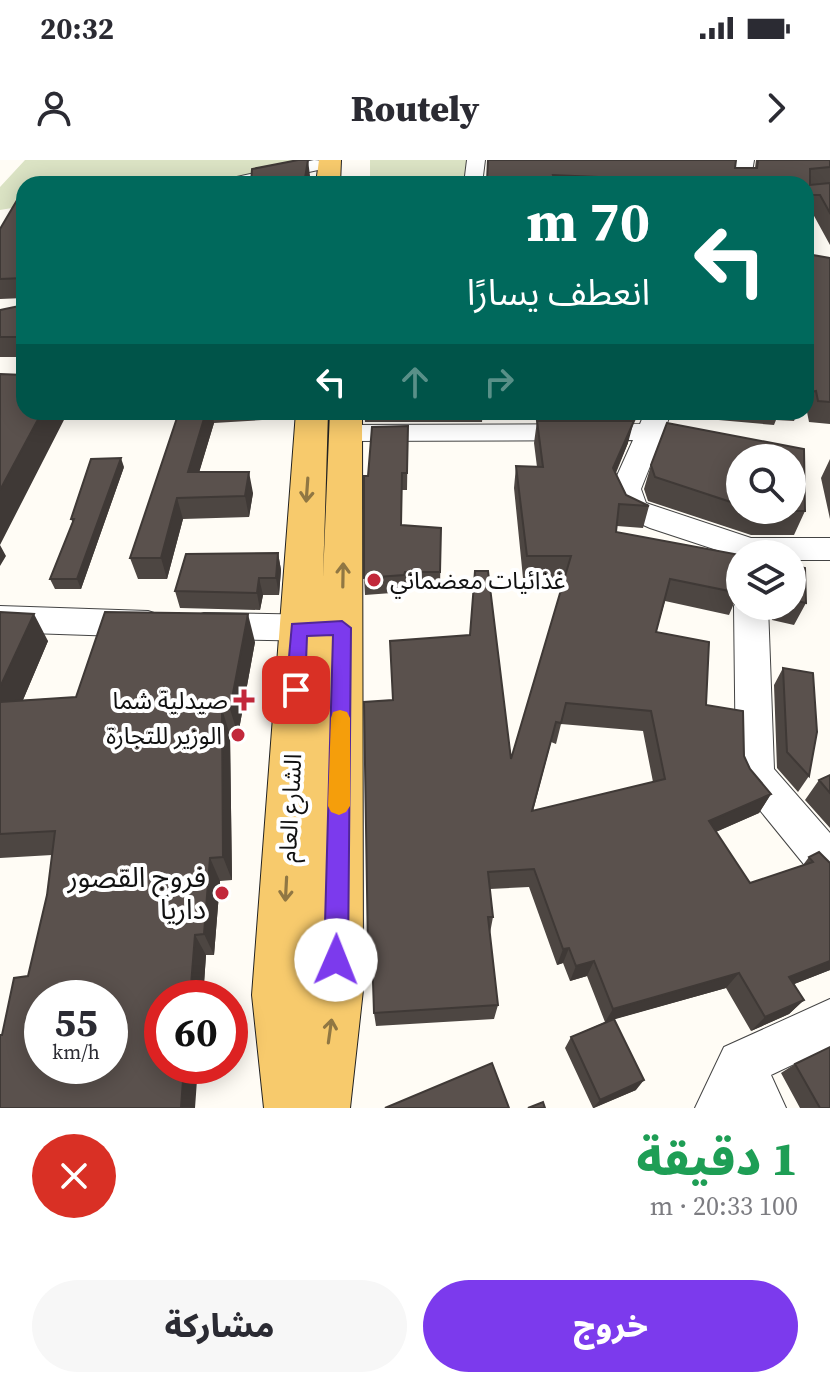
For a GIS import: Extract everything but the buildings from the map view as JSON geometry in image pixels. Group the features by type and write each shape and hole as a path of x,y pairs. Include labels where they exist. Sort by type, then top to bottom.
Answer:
{"main road":[{"path":"319,1108 335,990 320,628 335,420"},
{"name":"الشارع العام","path":"295,1108 281,995 320,628"}],"street":[{"path":"277,176 335,166"},
{"path":"395,420 654,422 626,489 634,509 726,544"},
{"path":"806,550 830,549"},
{"path":"0,619 320,628"},
{"path":"751,620 755,775 830,864"},
{"path":"720,1108 741,1064 830,1023"},
{"path":"741,1064 761,1108"}],"green space":[{"path":"25,160 301,160 300,164 248,176 16,176 16,207 0,210 0,187"},
{"path":"370,160 471,160 468,176 370,176"}],"slow traffic":[{"path":"339,806 340,718"}],"place":[{"name":"غذائيات معضماني","path":"374,580"},
{"name":"صيدلية شما","path":"244,700"},
{"name":"الوزير للتجارة","path":"238,735"},
{"name":"فروج القصور داريا","path":"222,893"}],"route":[{"path":"296,690 299,629 342,628 336,960"}]}
